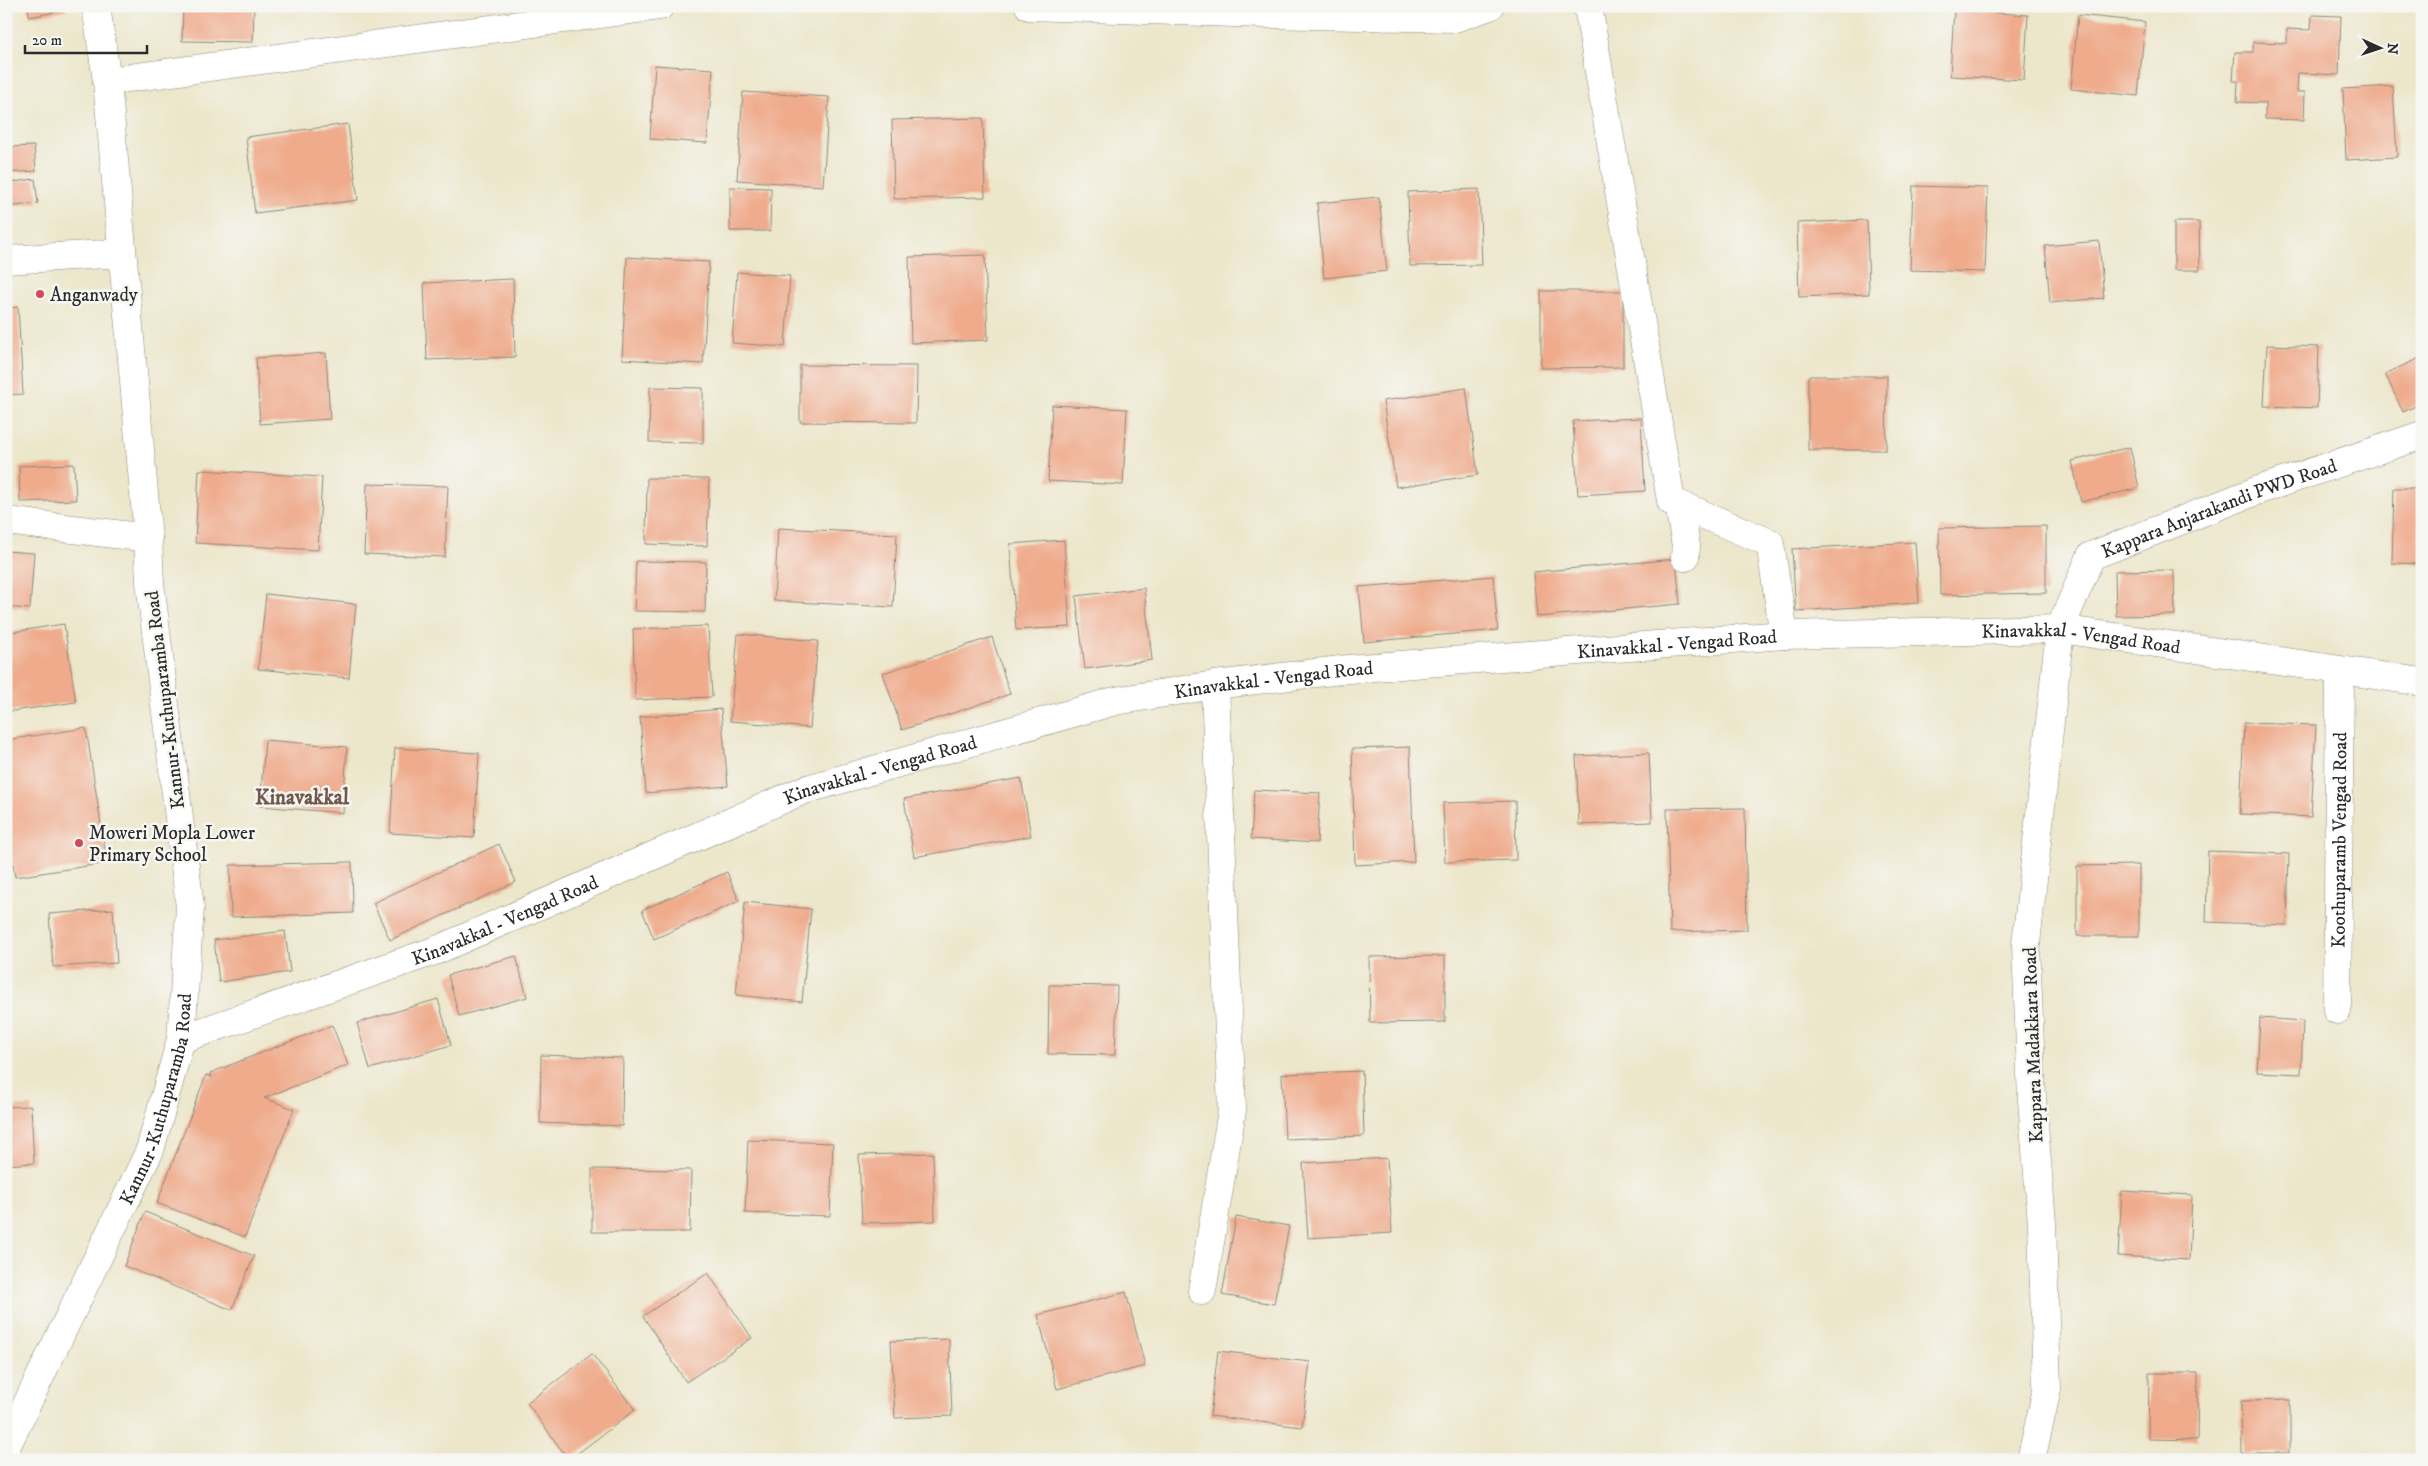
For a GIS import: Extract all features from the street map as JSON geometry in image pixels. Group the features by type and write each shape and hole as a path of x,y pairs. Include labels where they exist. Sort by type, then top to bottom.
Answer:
{"main road":[{"name":"Kannur-Kuthuparamba Road","path":"6,1447 150,1150 182,1039 190,907 150,583 148,538 107,81 96,6"},
{"path":"107,81 660,6"},
{"path":"1029,6 1455,18 1490,6"},
{"path":"1588,6 1671,501 1770,544 1784,635"},
{"path":"6,260 122,253"},
{"name":"Kappara Anjarakandi PWD Road","path":"2060,629 2091,556 2256,491 2422,435"},
{"path":"1679,505 1686,546 1685,557"},
{"path":"6,521 148,538"},
{"name":"Kinavakkal - Vengad Road","path":"182,1039 437,950 804,790 1115,701 1215,685 1349,669 1784,635 2060,629 2422,682"},
{"name":"Kappara Madakkara Road","path":"2031,1460 2047,1389 2042,1223 2032,1100 2026,944 2060,629"},
{"name":"Koothuparamb Vengad Road","path":"2337,1010 2340,670"},
{"path":"1202,1291 1232,1110 1215,685"}],"building":[{"path":"27,6 66,6 66,10 30,17"},
{"path":"183,6 254,6 253,42 182,41"},
{"path":"1954,10 2028,15 2024,80 1950,76"},
{"path":"2078,15 2145,22 2138,96 2071,89"},
{"path":"2312,15 2341,16 2339,75 2298,73 2297,92 2305,92 2304,120 2265,119 2265,103 2237,102 2238,81 2233,81 2235,52 2253,52 2253,42 2287,43 2287,29 2311,30"},
{"path":"655,65 713,69 707,143 650,139"},
{"path":"2393,86 2397,157 2346,160 2343,89"},
{"path":"743,92 829,97 823,186 737,180"},
{"path":"983,118 985,197 894,199 892,120"},
{"path":"348,124 358,200 255,213 246,137"},
{"path":"34,146 36,171 6,173 6,147"},
{"path":"35,179 38,203 8,207 6,183"},
{"path":"1913,186 1988,188 1985,272 1910,270"},
{"path":"730,187 771,188 770,231 730,231"},
{"path":"1479,189 1482,265 1410,266 1408,192"},
{"path":"1379,197 1387,271 1324,278 1317,203"},
{"path":"1867,220 1869,294 1799,297 1797,223"},
{"path":"2174,222 2199,222 2200,270 2174,270"},
{"path":"2099,241 2104,298 2050,303 2045,246"},
{"path":"985,255 988,340 911,343 909,257"},
{"path":"627,257 709,262 703,364 622,359"},
{"path":"737,272 790,276 785,347 732,343"},
{"path":"513,279 515,357 427,360 424,283"},
{"path":"1541,291 1623,291 1623,367 1541,368"},
{"path":"18,307 23,394 6,395 6,308"},
{"path":"2267,345 2319,347 2317,408 2264,406"},
{"path":"326,353 330,419 260,424 256,358"},
{"path":"2422,357 2422,403 2403,412 2385,374"},
{"path":"800,365 917,366 916,423 800,422"},
{"path":"1808,376 1887,376 1886,450 1808,450"},
{"path":"650,387 703,388 703,443 649,442"},
{"path":"1466,388 1478,475 1396,487 1383,401"},
{"path":"1052,405 1127,409 1123,485 1048,481"},
{"path":"1641,418 1645,491 1578,495 1573,421"},
{"path":"2130,447 2139,488 2081,502 2072,461"},
{"path":"74,464 76,500 20,502 19,466"},
{"path":"199,470 322,477 318,550 195,543"},
{"path":"647,478 709,479 707,546 646,544"},
{"path":"367,484 448,486 445,557 364,554"},
{"path":"2394,488 2422,488 2422,564 2392,563"},
{"path":"2046,526 2046,593 1940,595 1939,528"},
{"path":"778,528 897,534 893,607 774,601"},
{"path":"1064,540 1070,627 1016,630 1010,544"},
{"path":"1915,542 1919,603 1796,611 1792,549"},
{"path":"6,551 34,553 30,609 6,607"},
{"path":"1676,559 1680,604 1537,617 1533,572"},
{"path":"636,561 706,562 705,612 634,611"},
{"path":"2174,570 2175,615 2116,616 2115,571"},
{"path":"1493,576 1498,630 1364,642 1359,587"},
{"path":"1144,588 1152,660 1085,669 1076,596"},
{"path":"266,594 356,604 349,678 258,669"},
{"path":"64,624 76,702 6,712 6,633"},
{"path":"708,626 712,697 635,700 633,629"},
{"path":"738,634 818,641 810,728 730,721"},
{"path":"992,637 1010,694 902,730 883,673"},
{"path":"721,709 728,786 646,793 640,717"},
{"path":"2244,723 2316,725 2311,817 2240,814"},
{"path":"86,728 107,863 15,877 6,818 6,740"},
{"path":"265,740 347,747 343,813 260,806"},
{"path":"1410,747 1414,862 1355,865 1352,749"},
{"path":"395,748 479,753 474,838 390,833"},
{"path":"1649,753 1652,822 1579,825 1576,756"},
{"path":"1021,778 1031,836 914,857 904,799"},
{"path":"1254,790 1320,793 1317,843 1251,839"},
{"path":"1515,801 1516,860 1445,862 1443,803"},
{"path":"1745,808 1747,930 1670,932 1667,809"},
{"path":"499,844 516,882 390,940 373,903"},
{"path":"2208,851 2289,854 2287,925 2206,922"},
{"path":"352,862 353,913 231,917 230,865"},
{"path":"2139,865 2139,936 2077,936 2077,866"},
{"path":"727,872 739,901 654,939 642,910"},
{"path":"745,902 811,909 802,1002 736,995"},
{"path":"113,909 117,963 53,967 49,914"},
{"path":"285,931 290,972 219,982 214,940"},
{"path":"516,956 527,997 459,1016 448,975"},
{"path":"1445,956 1445,1022 1370,1023 1369,957"},
{"path":"1049,985 1117,986 1115,1055 1048,1054"},
{"path":"438,999 451,1045 370,1069 357,1023"},
{"path":"2260,1018 2303,1021 2301,1074 2257,1072"},
{"path":"332,1025 348,1065 264,1098 294,1109 245,1237 157,1203 206,1075 212,1077 210,1073"},
{"path":"541,1055 623,1058 622,1126 540,1123"},
{"path":"1362,1071 1364,1136 1285,1139 1282,1074"},
{"path":"31,1106 34,1163 6,1165 6,1107"},
{"path":"748,1140 833,1143 830,1216 745,1213"},
{"path":"933,1153 935,1221 862,1223 859,1155"},
{"path":"1387,1158 1392,1233 1308,1238 1303,1163"},
{"path":"592,1169 691,1170 690,1232 592,1232"},
{"path":"2122,1191 2192,1195 2189,1260 2118,1256"},
{"path":"145,1212 254,1256 232,1310 124,1266"},
{"path":"1236,1217 1289,1226 1274,1304 1222,1295"},
{"path":"708,1273 752,1338 686,1382 643,1316"},
{"path":"1126,1292 1145,1366 1057,1389 1038,1315"},
{"path":"949,1339 952,1416 895,1418 891,1341"},
{"path":"1218,1351 1310,1362 1302,1427 1210,1416"},
{"path":"592,1354 635,1410 569,1460 527,1403"},
{"path":"2149,1373 2198,1373 2197,1440 2148,1439"},
{"path":"2290,1400 2290,1453 2242,1453 2241,1401"}],"place":[{"name":"Anganwady","path":"40,294"},
{"name":"Moweri Mopla Lower Primary School","path":"79,843"}],"district":[{"name":"Kinavakkal","path":"302,797"}]}
